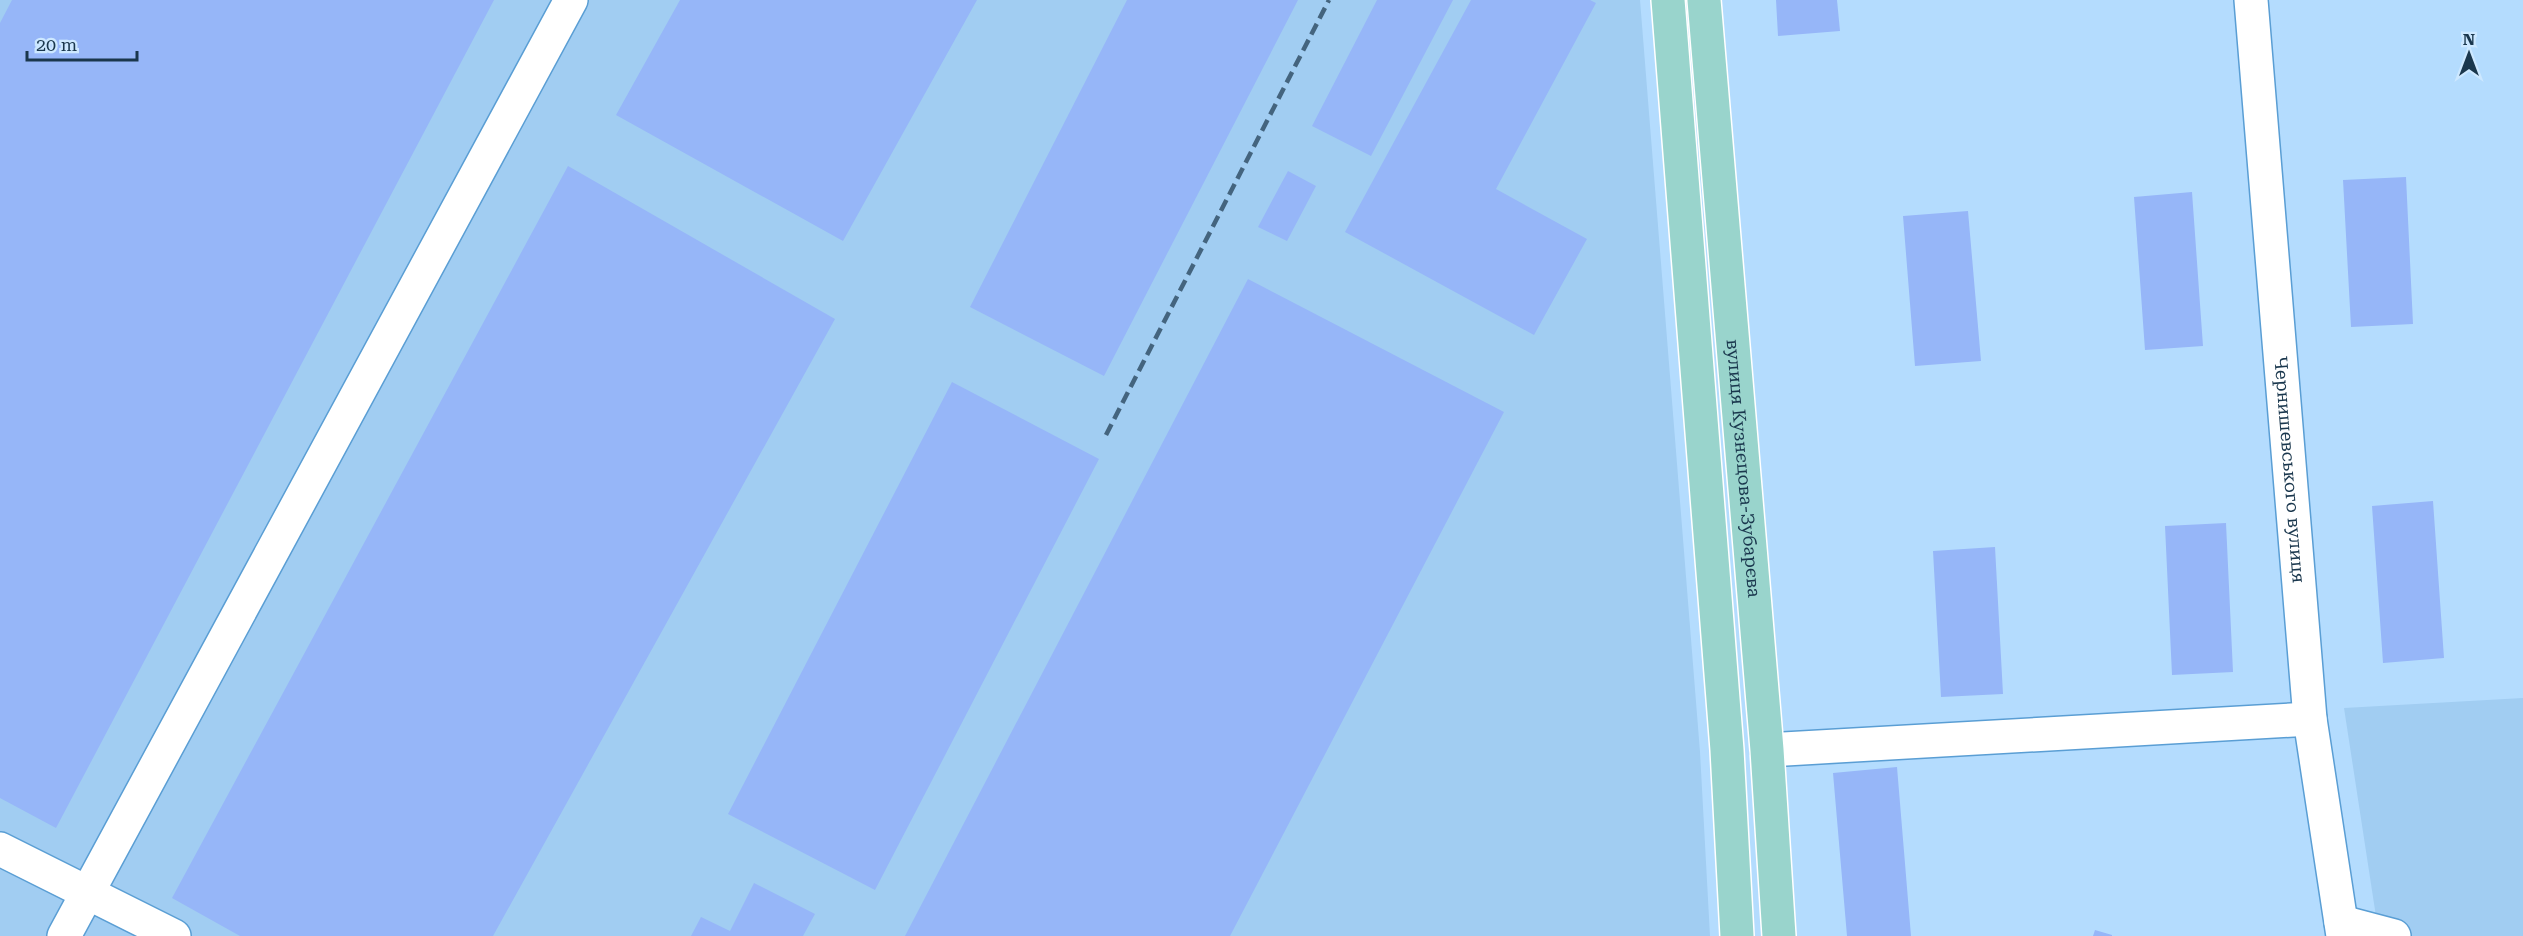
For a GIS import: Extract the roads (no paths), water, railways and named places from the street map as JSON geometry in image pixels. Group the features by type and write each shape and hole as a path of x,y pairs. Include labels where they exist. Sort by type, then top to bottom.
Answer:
{"main road":[{"name":"вулиця Кузнєцова-Зубарєва","path":"1668,0 1727,750 1737,936"},
{"name":"вулиця Кузнєцова-Зубарєва","path":"1704,0 1767,750 1779,936"}],"street":[{"path":"64,936 571,0"},
{"name":"Чернишевського вулиця","path":"2251,0 2310,719 2342,929"},
{"path":"1767,750 2310,719"},
{"path":"0,849 174,936"},
{"path":"2342,929 2394,936"}],"railway":[{"path":"1106,435 1329,0"}]}
